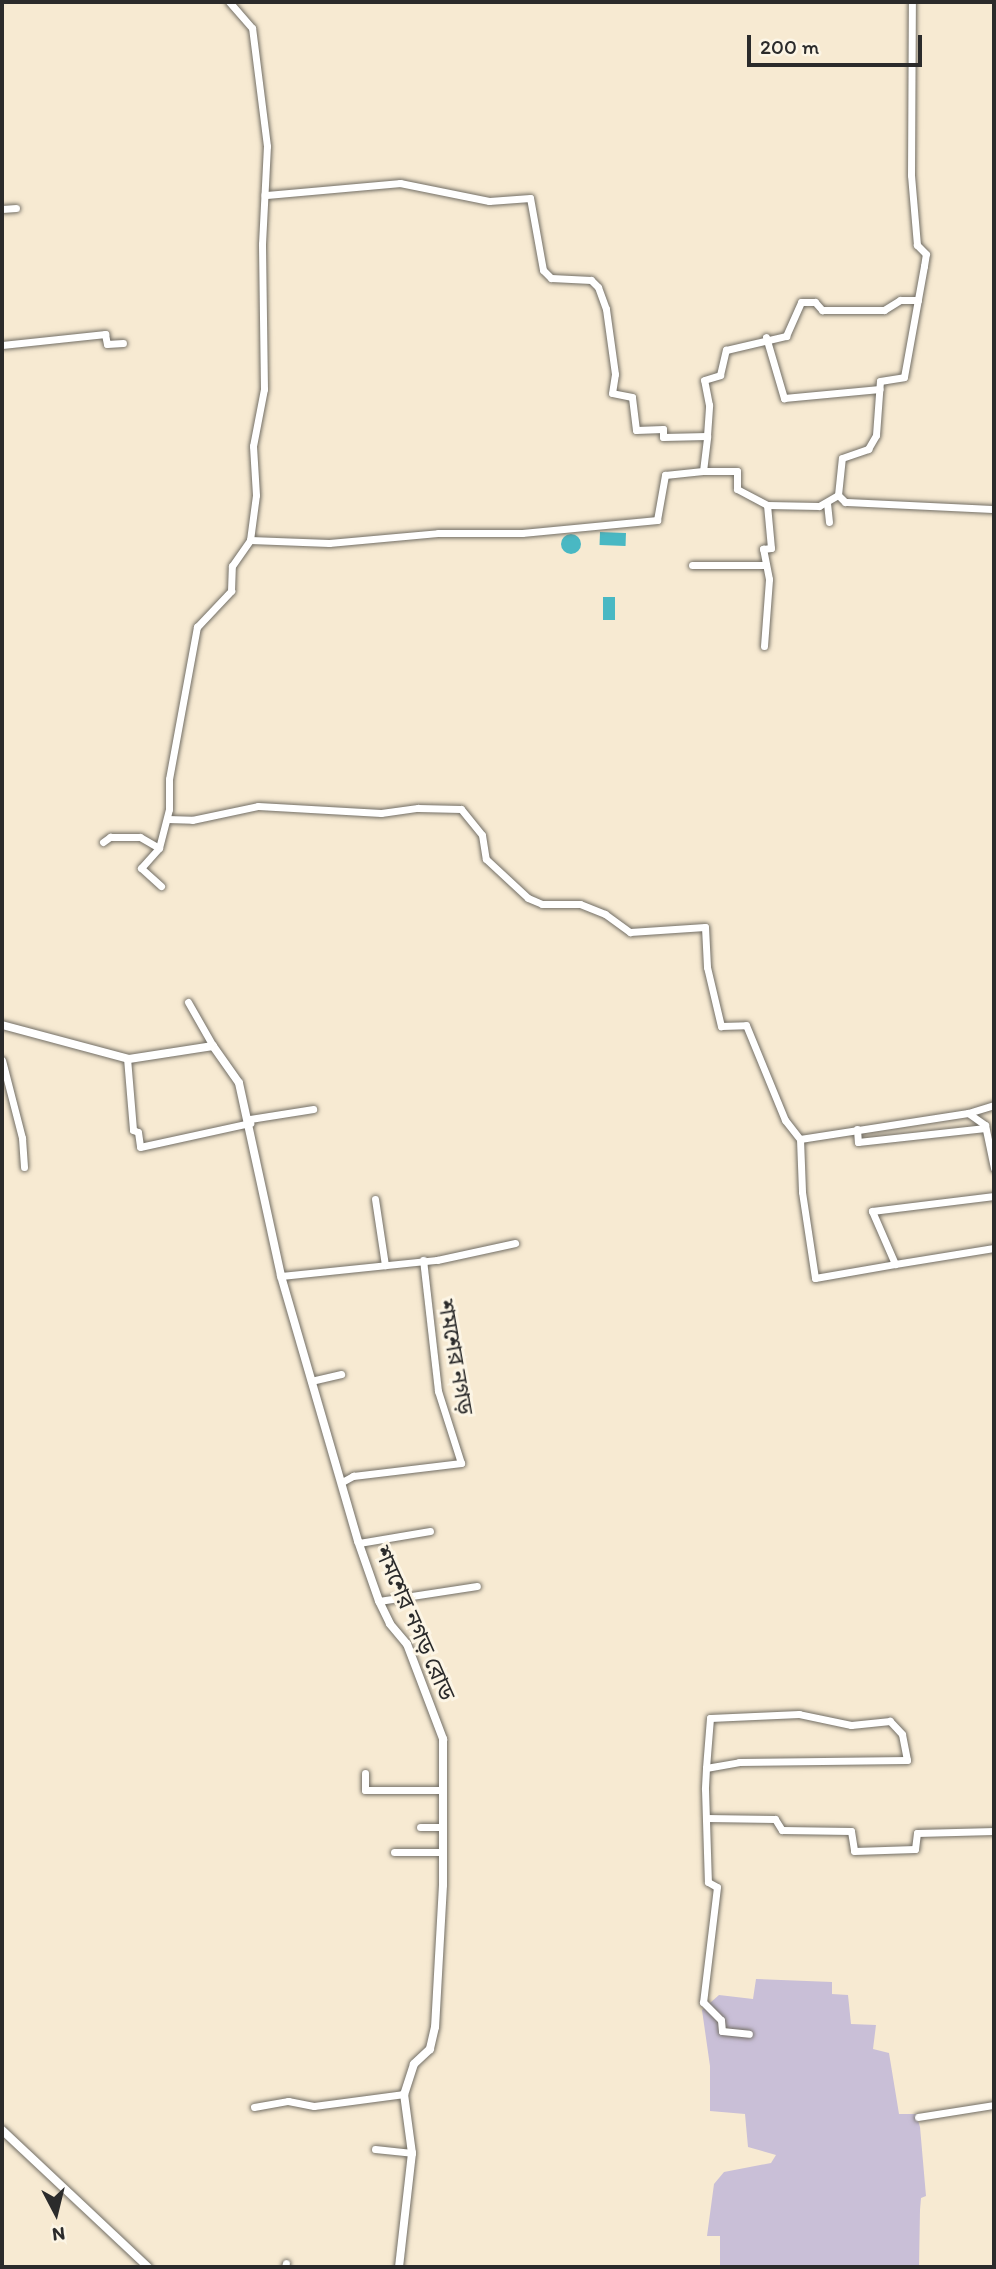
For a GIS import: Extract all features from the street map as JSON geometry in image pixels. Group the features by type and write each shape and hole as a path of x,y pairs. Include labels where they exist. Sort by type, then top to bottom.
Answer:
{"street":[{"path":"161,886 141,867 159,848 167,819 169,779 197,627 231,591 232,566 250,540 256,495 253,446 264,389 267,146 252,28 229,2"},
{"path":"250,540 329,543 438,533 522,533 657,520 664,475 703,471 737,471 737,489 767,505 827,503 838,495 842,458 868,449 876,435 880,381 904,377 926,254 917,245 911,175 912,2"},
{"path":"265,195 400,183 489,201 530,198 543,270 551,278 591,280 597,287 606,309 615,374 612,394 632,397 636,430 663,429 663,436 707,436"},
{"path":"2,209 16,208"},
{"path":"703,471 709,405 704,380 720,374 726,350 766,337 786,336 800,302 815,302 822,310 884,310 900,300 918,300"},
{"path":"2,345 105,334 107,344 123,343"},
{"path":"766,337 784,398 880,390"},
{"path":"838,495 845,502 994,509"},
{"path":"827,503 829,522"},
{"path":"764,646 766,565 763,550 771,548 767,505"},
{"path":"692,565 766,565"},
{"path":"167,819 192,820 258,806 337,812 461,809 482,835 486,859 528,898 542,904 580,904 605,914 630,932 705,927 713,1008 721,1026 746,1025 785,1120 800,1139 802,1192 815,1278 994,1248"},
{"path":"103,842 110,837 140,837 159,848"},
{"path":"2,1026 127,1058 214,1046 188,1002"},
{"name":"শমশের নগড় রোড","path":"214,1046 239,1083 250,1121 281,1276 359,1543 379,1601 390,1624 407,1644 443,1739 443,1852 435,2027 430,2049 415,2064 404,2094 412,2153 399,2267"},
{"path":"127,1058 133,1129 138,1132 140,1147 313,1109"},
{"path":"2,1060 22,1138 24,1167"},
{"path":"800,1139 968,1113 994,1105"},
{"path":"968,1113 985,1128 994,1168"},
{"path":"857,1129 858,1142 985,1128"},
{"path":"895,1264 872,1211 994,1196"},
{"path":"375,1199 385,1265"},
{"path":"281,1276 423,1260 515,1243"},
{"name":"শমশের নগড়","path":"342,1482 353,1476 461,1463 438,1391 423,1260"},
{"path":"311,1381 341,1374"},
{"path":"359,1543 430,1531"},
{"path":"379,1601 477,1587"},
{"path":"706,1768 739,1762 907,1760 902,1734 890,1721 851,1725 799,1714 750,1714 710,1718 706,1768 708,1882 717,1887 703,2002 721,2020 722,2031 749,2034"},
{"path":"365,1773 365,1790 443,1790"},
{"path":"706,1818 775,1819 782,1830 852,1831 854,1851 915,1849 917,1833 994,1831"},
{"path":"420,1827 443,1826"},
{"path":"394,1852 443,1852"},
{"path":"254,2107 288,2101 314,2106 404,2094"},
{"path":"918,2117 994,2105"},
{"path":"2,2130 148,2267"},
{"path":"375,2149 412,2153"}],"shaded area":[{"path":"756,1979 832,1982 832,1994 848,1995 851,2024 876,2025 873,2049 889,2053 899,2114 916,2114 920,2127 926,2196 921,2198 919,2267 720,2267 720,2236 707,2236 714,2184 724,2172 771,2163 776,2155 748,2147 745,2114 710,2111 710,2066 702,2010 719,1995 753,1999"}],"water":[{"path":"600,532 626,533 626,546 600,545"},
{"path":"571,534 578,537 581,544 578,551 571,554 564,551 561,544 564,537"},
{"path":"603,597 615,597 615,620 603,620"}]}
